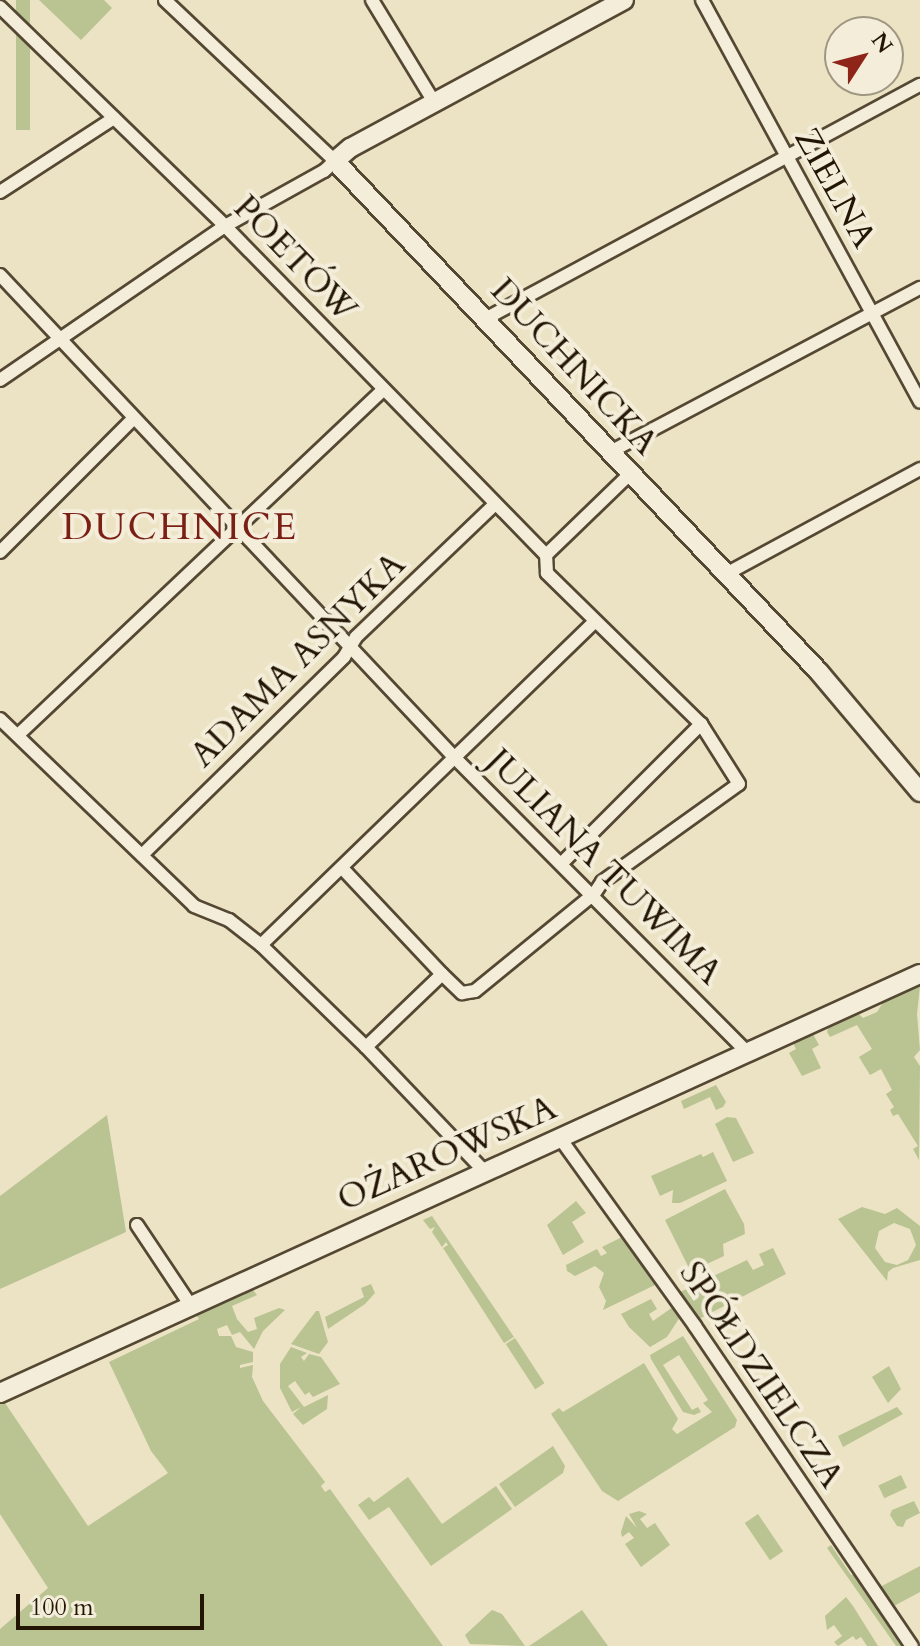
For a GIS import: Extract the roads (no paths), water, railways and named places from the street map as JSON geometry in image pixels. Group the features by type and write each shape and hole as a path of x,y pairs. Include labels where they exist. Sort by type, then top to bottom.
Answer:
{"street":[{"name":"DUCHNICKA","path":"167,0 335,161 819,672 920,792"},
{"path":"372,0 434,102"},
{"path":"0,380 225,226 324,171 350,148 624,0"},
{"name":"ZIELNA","path":"702,0 920,402"},
{"name":"POETÓW","path":"0,7 225,226 546,555 547,573 701,724 739,784 602,882 594,894"},
{"path":"485,319 920,85"},
{"path":"0,192 114,118"},
{"path":"0,275 456,759 261,945"},
{"path":"610,452 920,288"},
{"path":"18,735 383,390"},
{"path":"0,552 133,419"},
{"path":"726,574 920,469"},
{"path":"546,555 631,473"},
{"name":"ADAMA ASNYKA","path":"142,855 341,660 356,637 494,505"},
{"name":"JULIANA TUWIMA","path":"595,621 456,759 594,894 748,1053"},
{"path":"0,719 194,906 229,920 261,945 366,1047 485,1172"},
{"path":"562,863 701,724"},
{"path":"343,869 462,993 475,991 594,894"},
{"path":"366,1047 442,974"},
{"name":"OŻAROWSKA","path":"0,1393 920,974"},
{"name":"SPÓŁDZIELCZA","path":"560,1138 695,1326 912,1646"},
{"path":"137,1225 191,1306"}],"district":[{"name":"DUCHNICE","path":"180,528"}]}
